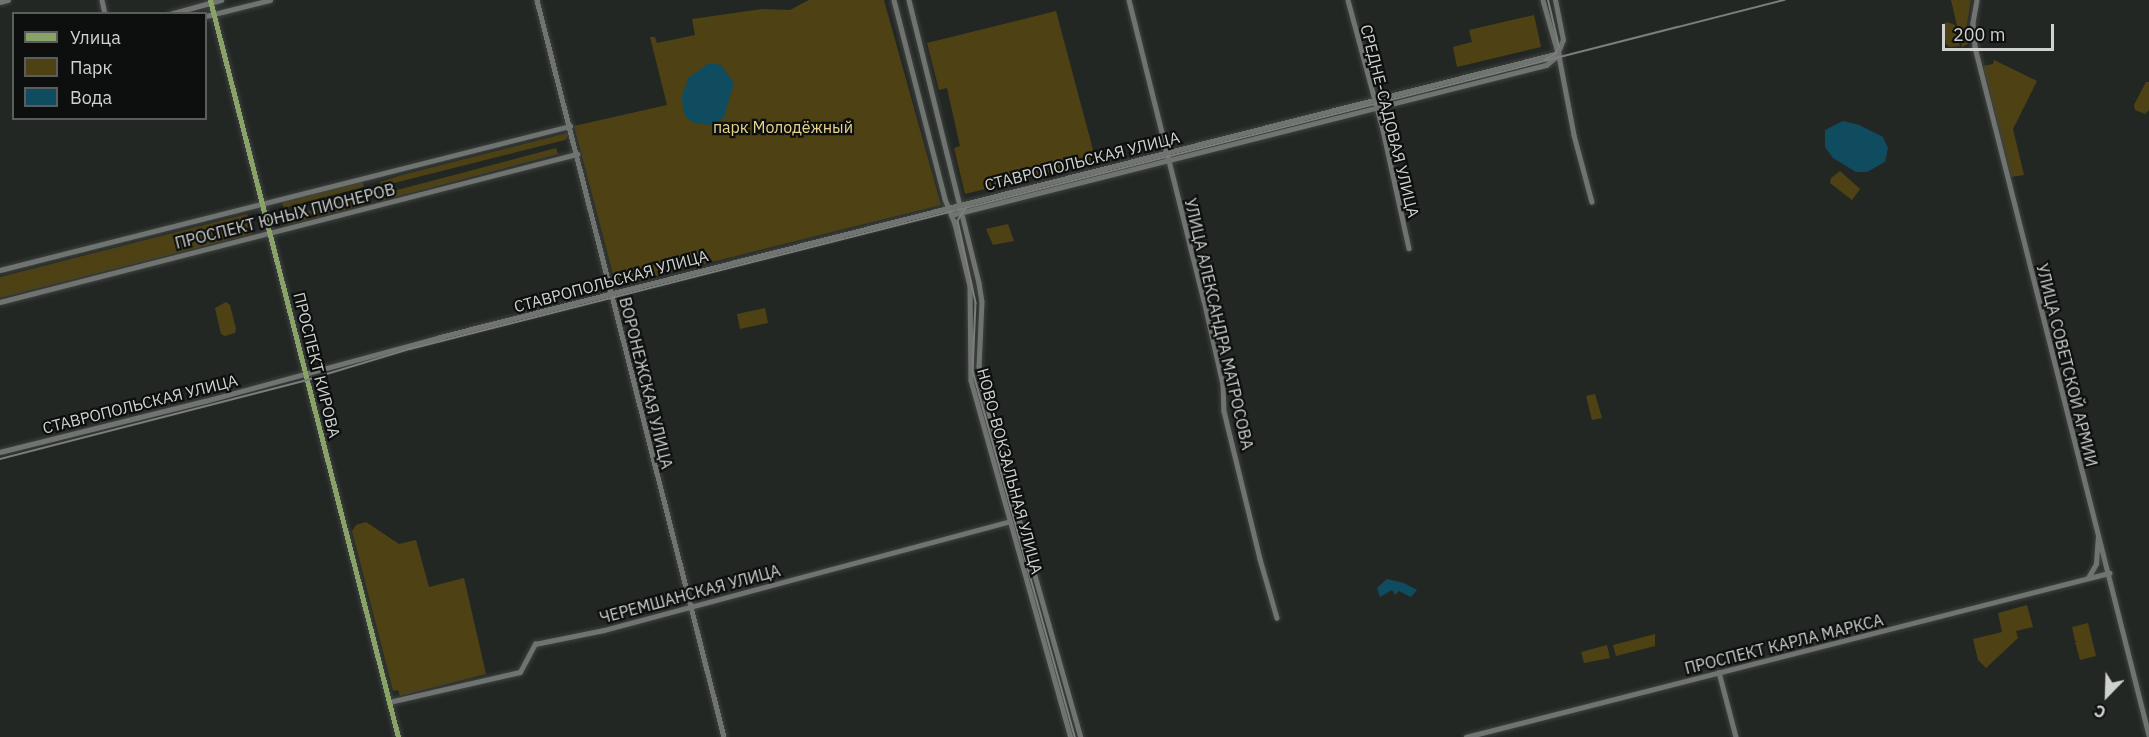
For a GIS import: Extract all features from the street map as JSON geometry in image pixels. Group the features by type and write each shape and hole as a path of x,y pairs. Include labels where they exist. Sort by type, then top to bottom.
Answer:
{"main road":[{"name":"ПРОСПЕКТ КИРОВА","path":"210,1 398,737"}],"street":[{"path":"0,2 8,0"},
{"path":"176,12 210,1 221,0"},
{"path":"207,16 270,0"},
{"name":"ВОРОНЕЖСКАЯ УЛИЦА","path":"537,0 724,737"},
{"name":"НОВО-ВОКЗАЛЬНАЯ УЛИЦА","path":"894,0 972,300 969,360 971,380 1071,737"},
{"name":"НОВО-ВОКЗАЛЬНАЯ УЛИЦА","path":"909,0 982,301 979,357 982,388 1081,737"},
{"name":"УЛИЦА АЛЕКСАНДРА МАТРОСОВА","path":"1129,0 1223,384 1224,411 1260,559 1277,618"},
{"name":"СРЕДНЕ-САДОВАЯ УЛИЦА","path":"1348,0 1409,248"},
{"path":"1543,0 1558,53 1574,135 1592,202"},
{"path":"1555,0 1563,39 1558,53"},
{"name":"УЛИЦА СОВЕТСКОЙ АРМИИ","path":"1977,0 1973,23 1975,46 2149,735"},
{"name":"СТАВРОПОЛЬСКАЯ УЛИЦА","path":"0,452 612,293 1558,53"},
{"name":"СТАВРОПОЛЬСКАЯ УЛИЦА","path":"951,215 1375,106 1546,65 1558,53"},
{"name":"ПРОСПЕКТ ЮНЫХ ПИОНЕРОВ","path":"0,270 570,126"},
{"name":"ПРОСПЕКТ ЮНЫХ ПИОНЕРОВ","path":"0,302 577,154"},
{"name":"ЧЕРЕМШАНСКАЯ УЛИЦА","path":"388,702 520,672 535,644 1011,522"},
{"path":"2087,579 2096,564 2098,532"},
{"name":"ПРОСПЕКТ КАРЛА МАРКСА","path":"1466,737 2109,573"},
{"path":"1719,672 1736,737"}],"green space":[{"name":"парк Молодёжный","path":"809,0 884,0 941,205 616,286 574,126 667,105 650,37 655,37 657,43 695,35 692,19 762,9 790,10"},
{"path":"1951,0 1971,0 1966,31 1968,44 1962,47"},
{"path":"1056,11 1096,161 965,194 954,148 960,146 947,88 939,90 927,43"},
{"path":"1534,15 1541,47 1457,67 1453,47 1472,42 1469,30"},
{"path":"1947,22 1955,25 1960,46 1950,47 1946,44 1942,25"},
{"path":"1994,60 2037,81 2013,129 2024,175 2011,177 1983,66 1993,64"},
{"path":"2146,82 2149,82 2149,110 2145,114 2135,110 2134,105"},
{"path":"567,133 565,140 382,186 380,182 402,175"},
{"path":"556,148 558,154 381,201 378,195"},
{"path":"1840,171 1860,189 1852,200 1830,183 1831,178"},
{"path":"362,181 364,187 284,208 282,202"},
{"path":"364,197 366,205 283,226 281,218"},
{"path":"247,214 253,234 0,298 0,277"},
{"path":"1008,224 1014,241 993,245 986,229"},
{"path":"226,302 230,305 236,329 235,333 225,336 221,334 215,308"},
{"path":"765,308 768,323 740,329 737,314"},
{"path":"1595,394 1602,418 1592,420 1586,396"},
{"path":"366,522 399,544 416,540 429,587 464,578 486,674 400,696 398,690 393,691 352,531 356,525"},
{"path":"2027,605 2033,627 2016,631 2018,638 1986,668 1978,660 1973,639 2002,632 1998,613"},
{"path":"2088,623 2096,656 2080,660 2075,642 2078,641 2075,641 2072,627"},
{"path":"1655,634 1655,646 1616,656 1613,645"},
{"path":"1607,645 1610,658 1584,663 1581,652"}],"water":[{"path":"709,63 721,65 734,83 724,118 711,125 694,123 687,118 683,111 682,96 688,78"},
{"path":"1843,121 1859,125 1883,137 1888,148 1885,162 1867,172 1856,172 1833,158 1825,147 1825,130"},
{"path":"1387,579 1404,583 1417,590 1411,597 1399,591 1395,595 1392,590 1380,597 1377,588"}],"tram line":[{"path":"1545,60 1555,54 1559,47 1548,0"},
{"path":"0,459 307,380 410,349 1784,0"},
{"path":"967,207 958,221 976,303 973,371 1075,737"}]}
